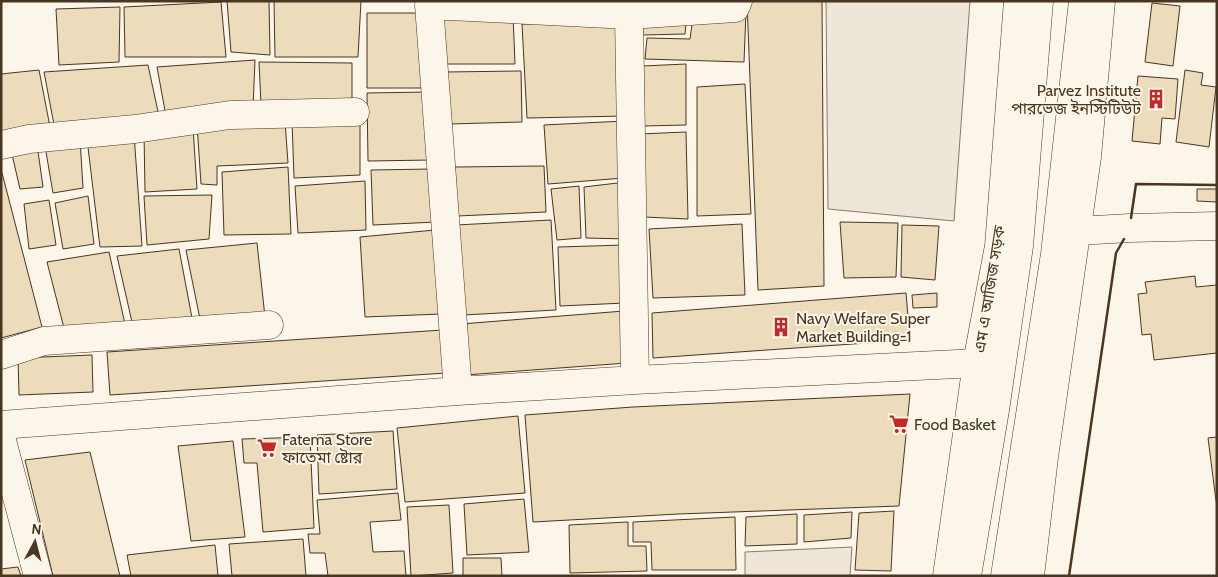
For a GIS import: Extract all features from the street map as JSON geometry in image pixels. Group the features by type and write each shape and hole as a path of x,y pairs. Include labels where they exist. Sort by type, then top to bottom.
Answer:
{"main road":[{"path":"458,391 429,5 629,15 735,8 738,1"},
{"name":"এম এ আজিজ সড়ক","path":"947,576 977,363 999,246 1018,1"},
{"path":"967,576 995,410 1019,246 1039,1"},
{"path":"1005,576 1055,254 1083,1"},
{"path":"1030,576 1044,457 1087,157 1102,1"},
{"path":"629,15 635,380"},
{"path":"1,145 29,139 135,130 230,115 355,112"},
{"path":"1077,231 1217,226"},
{"path":"1,355 44,341 269,325"},
{"path":"1,425 458,391 977,363"},
{"path":"1,437 38,576"}],"shaded area":[{"path":"826,1 970,1 954,221 828,209"},
{"path":"852,547 850,576 745,576 745,552"}],"building":[{"path":"227,1 269,1 270,55 231,52"},
{"path":"274,1 361,1 358,57 275,57"},
{"path":"747,1 822,1 824,286 758,290"},
{"path":"221,2 226,57 125,57 124,7"},
{"path":"1152,3 1180,6 1173,66 1145,62"},
{"path":"120,7 119,62 59,65 56,9"},
{"path":"746,12 744,62 645,59 647,38 690,39 693,17"},
{"path":"367,13 425,13 430,88 367,88"},
{"path":"442,15 513,15 515,64 447,64"},
{"path":"687,15 685,34 643,35 643,19"},
{"path":"624,21 626,116 527,118 522,24"},
{"path":"255,60 253,108 166,116 157,67"},
{"path":"259,62 352,63 352,104 261,104"},
{"path":"686,64 686,125 643,126 643,66"},
{"path":"148,65 160,121 55,130 44,72"},
{"path":"39,70 51,132 1,138 1,74"},
{"path":"1185,70 1203,73 1201,85 1216,87 1209,147 1176,142"},
{"path":"521,71 522,122 450,124 444,72"},
{"name":"Parvez Institute পারভেজ ইনস্টিটিউট","path":"1138,76 1178,79 1175,119 1162,118 1160,144 1132,141"},
{"path":"745,84 751,214 697,216 697,87"},
{"path":"429,92 432,160 368,161 367,93"},
{"path":"360,117 360,175 294,178 292,120"},
{"path":"285,121 288,163 217,166 217,185 201,184 197,124"},
{"path":"624,121 624,178 548,184 544,125"},
{"path":"193,127 197,189 145,192 144,132"},
{"path":"686,132 688,219 644,217 640,134"},
{"path":"134,134 142,246 100,247 87,139"},
{"path":"80,139 83,188 53,193 45,146"},
{"path":"37,144 43,187 20,189 11,150"},
{"path":"544,166 546,212 457,216 455,167"},
{"path":"288,167 291,234 224,235 222,172"},
{"path":"1,169 42,327 1,338"},
{"path":"433,169 436,222 373,225 371,170"},
{"path":"365,181 366,230 298,233 295,186"},
{"path":"626,182 628,239 586,238 584,187"},
{"path":"579,186 581,238 557,240 551,189"},
{"path":"1197,189 1217,189 1217,202 1197,201"},
{"path":"212,195 209,239 147,245 144,196"},
{"path":"88,196 94,244 63,249 55,203"},
{"path":"49,200 56,245 29,249 24,204"},
{"path":"551,220 556,310 463,315 456,225"},
{"path":"840,222 898,223 896,277 844,278"},
{"path":"742,224 745,295 653,298 649,229"},
{"path":"902,225 939,226 935,280 901,277"},
{"path":"435,230 441,314 365,317 360,237"},
{"path":"257,243 265,317 200,319 186,250"},
{"path":"624,245 625,303 560,306 558,247"},
{"path":"179,249 192,318 132,322 117,256"},
{"path":"109,252 125,324 65,332 47,262"},
{"path":"1195,276 1196,287 1217,285 1217,353 1154,360 1151,334 1142,335 1138,294 1147,293 1145,282"},
{"name":"Navy Welfare Super Market Building-1","path":"906,293 910,340 653,358 652,313"},
{"path":"937,293 937,307 913,308 912,295"},
{"path":"624,311 627,363 465,375 461,324"},
{"path":"443,330 446,373 110,395 107,352"},
{"path":"92,355 93,392 19,395 18,358"},
{"path":"910,394 899,506 678,514 533,522 525,415 633,407"},
{"path":"518,416 525,493 405,502 397,428"},
{"path":"393,431 397,489 319,494 317,435"},
{"path":"310,437 314,528 263,532 257,463 244,463 242,439"},
{"path":"1217,437 1217,501 1216,501 1208,438"},
{"path":"233,441 245,537 191,541 178,446"},
{"path":"90,452 120,576 53,576 25,460"},
{"path":"398,493 401,520 370,522 373,552 404,551 406,576 328,576 325,553 310,553 308,534 320,534 317,500"},
{"path":"524,499 529,552 467,555 464,504"},
{"path":"449,505 453,573 411,576 407,507"},
{"path":"894,511 891,571 855,570 859,513"},
{"path":"852,512 851,538 804,542 804,515"},
{"path":"797,514 797,544 745,546 746,517"},
{"path":"735,517 736,570 652,570 651,542 633,542 633,522"},
{"path":"628,522 628,546 646,546 647,571 570,573 569,525"},
{"path":"303,539 306,576 232,576 229,544"},
{"path":"215,545 218,576 131,576 127,555"},
{"path":"463,558 501,558 502,576 463,576"},
{"path":"18,567 21,576 1,576 1,569"}],"wall":[{"path":"1131,218 1136,184 1217,185"},
{"path":"1069,576 1116,253 1124,239"}],"place":[{"name":"Parvez Institute পারভেজ ইনস্টিটিউট","path":"1156,99"},
{"name":"Navy Welfare Super Market Building-1","path":"781,327"},
{"name":"Food Basket","path":"899,424"},
{"name":"Fatema Store ফাতেমা ষ্টোর","path":"267,448"}]}
